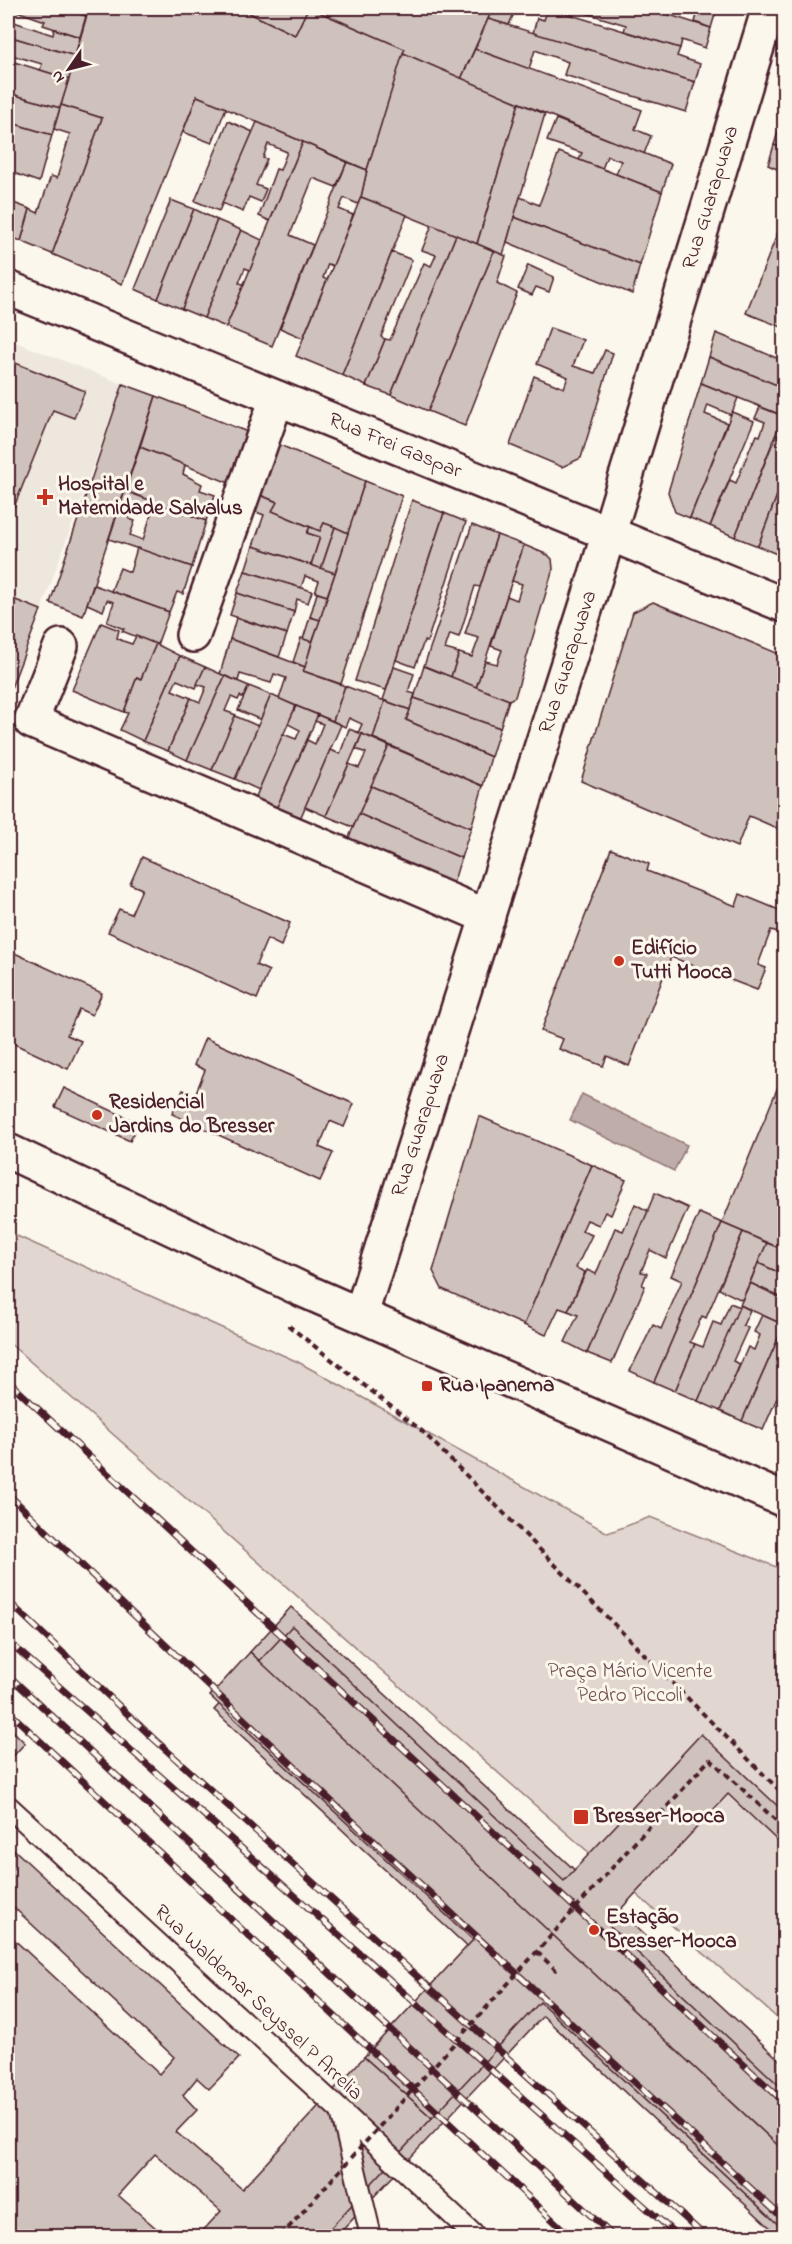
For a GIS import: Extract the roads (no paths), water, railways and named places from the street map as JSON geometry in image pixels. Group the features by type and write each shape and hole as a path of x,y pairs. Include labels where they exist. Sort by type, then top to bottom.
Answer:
{"street":[{"name":"Rua Guarapuava","path":"361,1314 488,917 770,8"},
{"name":"Rua Frei Gaspar","path":"8,288 784,605"},
{"path":"193,635 277,398"},
{"path":"61,646 31,722 488,917"},
{"path":"8,1151 303,1290 784,1500"}],"lane":[{"name":"Rua Waldemar Seyssel P Arrelia","path":"8,1806 475,2236"},
{"path":"341,2111 371,2236"}],"railway":[{"path":"8,1381 784,2102"},
{"path":"8,1494 296,1768 784,2219"},
{"path":"8,1601 154,1739 705,2236"},
{"path":"8,1641 678,2236"},
{"path":"8,1675 613,2236"},
{"path":"8,1711 570,2236"}],"place":[{"name":"Hospital e Maternidade Salvalus","path":"45,497"},
{"name":"Edifício Tutti Mooca","path":"619,961"},
{"name":"Residencial Jardins do Bresser","path":"97,1115"},
{"name":"Rua Ipanema","path":"427,1386"},
{"name":"Bresser-Mooca","path":"581,1817"},
{"name":"Estação Bresser-Mooca","path":"594,1930"}],"park label":[{"name":"Praça Mário Vicente Pedro Piccoli","path":"630,1684"}]}
